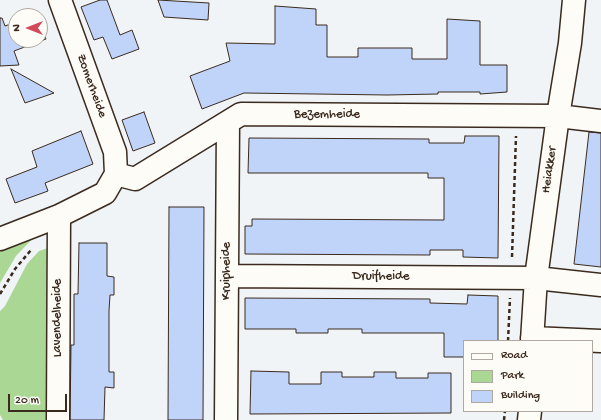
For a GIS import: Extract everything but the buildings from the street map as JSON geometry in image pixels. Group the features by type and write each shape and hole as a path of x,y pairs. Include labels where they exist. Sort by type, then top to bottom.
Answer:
{"street":[{"name":"Zomerheide","path":"60,0 115,152 116,174"},
{"name":"Heiakker","path":"532,340 536,278 558,116 570,43 574,0"},
{"name":"Bezemheide","path":"116,174 135,179 240,114 558,116 601,121"},
{"name":"Kruipheide","path":"226,420 228,122"},
{"path":"0,239 59,216 105,193 116,174"},
{"name":"Lavendelheide","path":"58,420 59,216"},
{"name":"Druifheide","path":"227,276 536,278 601,285"}],"path":[{"path":"508,340 512,278 517,116"},
{"path":"0,294 25,255 36,245"}],"green space":[{"path":"35,236 16,256 0,283 0,249"},
{"path":"48,248 49,420 3,420 0,415 0,311 5,306 27,264 39,251"}]}
